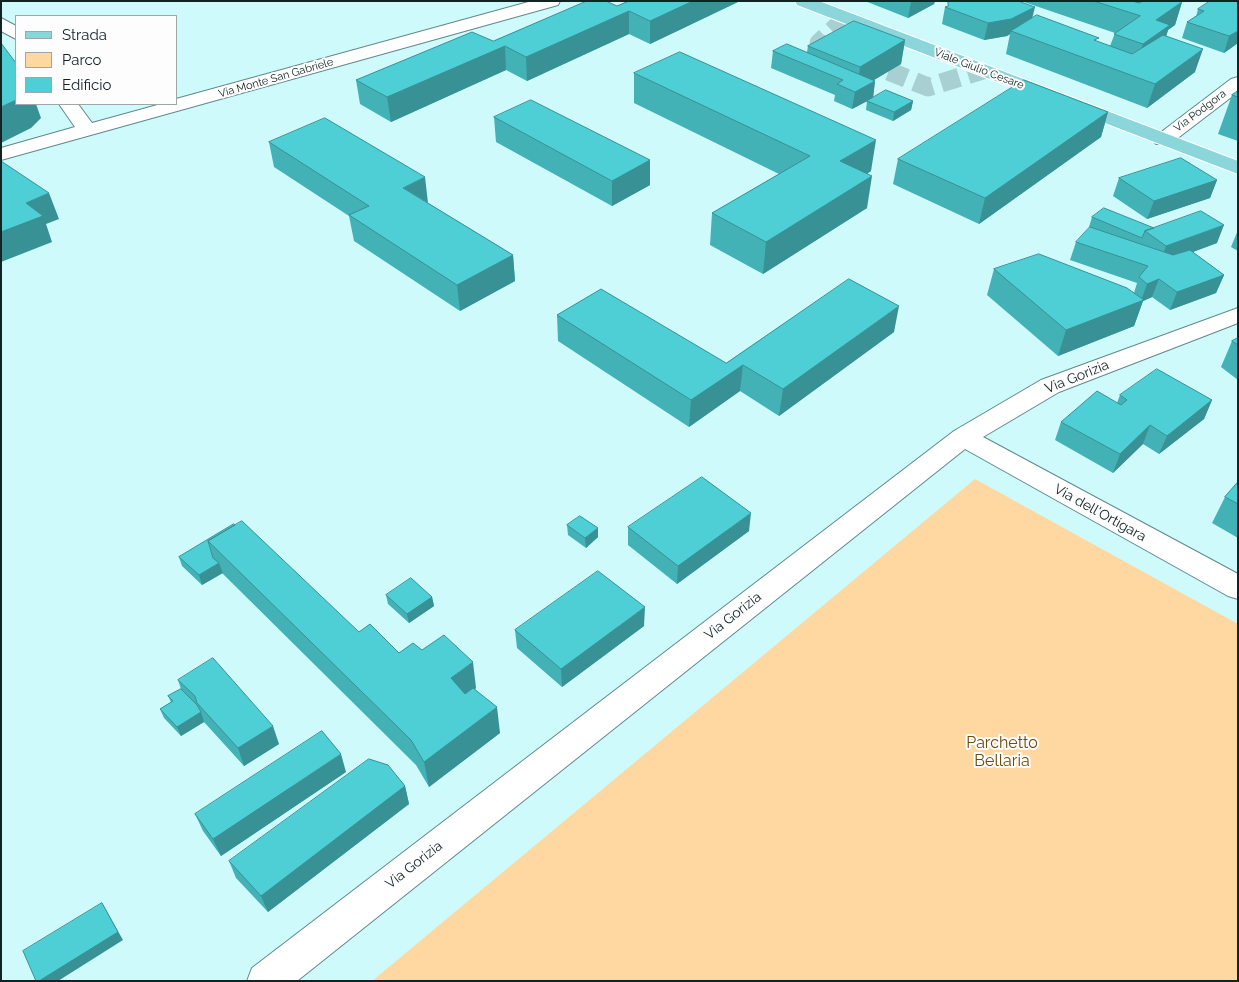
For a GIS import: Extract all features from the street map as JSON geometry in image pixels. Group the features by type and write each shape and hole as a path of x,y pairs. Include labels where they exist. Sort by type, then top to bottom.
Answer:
{"main road":[{"name":"Viale Giulio Cesare","path":"804,1 1238,168"}],"street":[{"name":"Via Monte San Gabriele","path":"178,105 552,1"},
{"path":"1,23 15,33"},
{"name":"Via Podgora","path":"1163,140 1238,83"},
{"path":"69,105 87,130"},
{"path":"104,105 115,122"},
{"name":"Via Monte San Gabriele","path":"1,154 176,105"},
{"name":"Via Gorizia","path":"266,981 963,437 1050,386 1238,315"},
{"name":"Via dell'Ortigara","path":"963,437 1238,588"}],"green space":[{"name":"Parchetto Bellaria","path":"975,479 1238,624 1238,981 372,981"}],"building":[{"path":"587,1 606,1 617,6 629,1 693,1 650,21 629,11 526,57 505,46 387,97 356,80 472,32 493,41"},
{"path":"948,1 1018,1 1035,7 1011,19 988,23 945,7 948,6"},
{"path":"1094,1 1182,2 1156,20 1170,25 1143,44 1114,34 1140,16"},
{"path":"1210,1 1238,1 1238,31 1229,36 1187,22 1204,11 1198,9"},
{"path":"1037,15 1099,38 1094,40 1132,54 1163,35 1203,49 1155,84 1011,31"},
{"path":"854,21 905,40 860,67 808,46"},
{"path":"1,43 15,62 15,100 1,107"},
{"path":"787,44 875,81 855,92 837,84 843,80 773,51"},
{"path":"680,52 876,140 840,161 872,176 766,242 712,213 810,156 634,73"},
{"path":"1024,80 1108,112 985,198 898,159"},
{"path":"886,90 913,101 894,112 867,101"},
{"path":"1238,91 1238,97 1232,95"},
{"path":"531,100 650,160 612,181 494,117"},
{"path":"325,118 425,177 403,188 513,255 457,285 349,215 369,206 269,142"},
{"path":"1181,158 1217,180 1154,201 1119,178"},
{"path":"1,161 49,193 26,203 43,216 1,232"},
{"path":"1104,208 1154,228 1145,231 1142,238 1092,217"},
{"path":"1201,211 1224,225 1166,246 1145,231"},
{"path":"1090,227 1173,255 1190,250 1224,275 1177,292 1159,279 1147,284 1139,277 1148,266 1076,242"},
{"path":"1039,254 1127,288 1144,300 1066,330 994,269"},
{"path":"849,279 899,306 783,389 743,365 691,400 557,315 601,289 726,363"},
{"path":"1238,338 1238,345 1232,341"},
{"path":"1157,369 1212,400 1167,436 1150,425 1120,454 1061,422 1097,391 1121,405 1127,400 1120,395"},
{"path":"702,477 751,513 678,566 628,527"},
{"path":"1238,482 1238,504 1225,497"},
{"path":"580,516 598,528 585,538 567,525"},
{"path":"242,521 359,632 370,624 399,653 413,643 422,650 444,635 473,662 451,678 465,694 473,688 497,707 424,762 411,740 208,541"},
{"path":"234,524 208,541 213,558 219,563 199,575 179,557"},
{"path":"598,571 645,607 561,669 515,630"},
{"path":"411,578 432,597 407,614 386,595"},
{"path":"213,658 273,726 238,748 197,703 195,696 178,680"},
{"path":"181,689 197,705 201,712 177,727 160,709 173,701 168,696"},
{"path":"322,731 341,754 213,839 195,814"},
{"path":"369,759 388,765 405,786 261,896 229,861"},
{"path":"102,903 118,932 39,981 36,981 23,951"}],"tunnel":[{"path":"846,18 819,43 928,87 983,70"}]}
